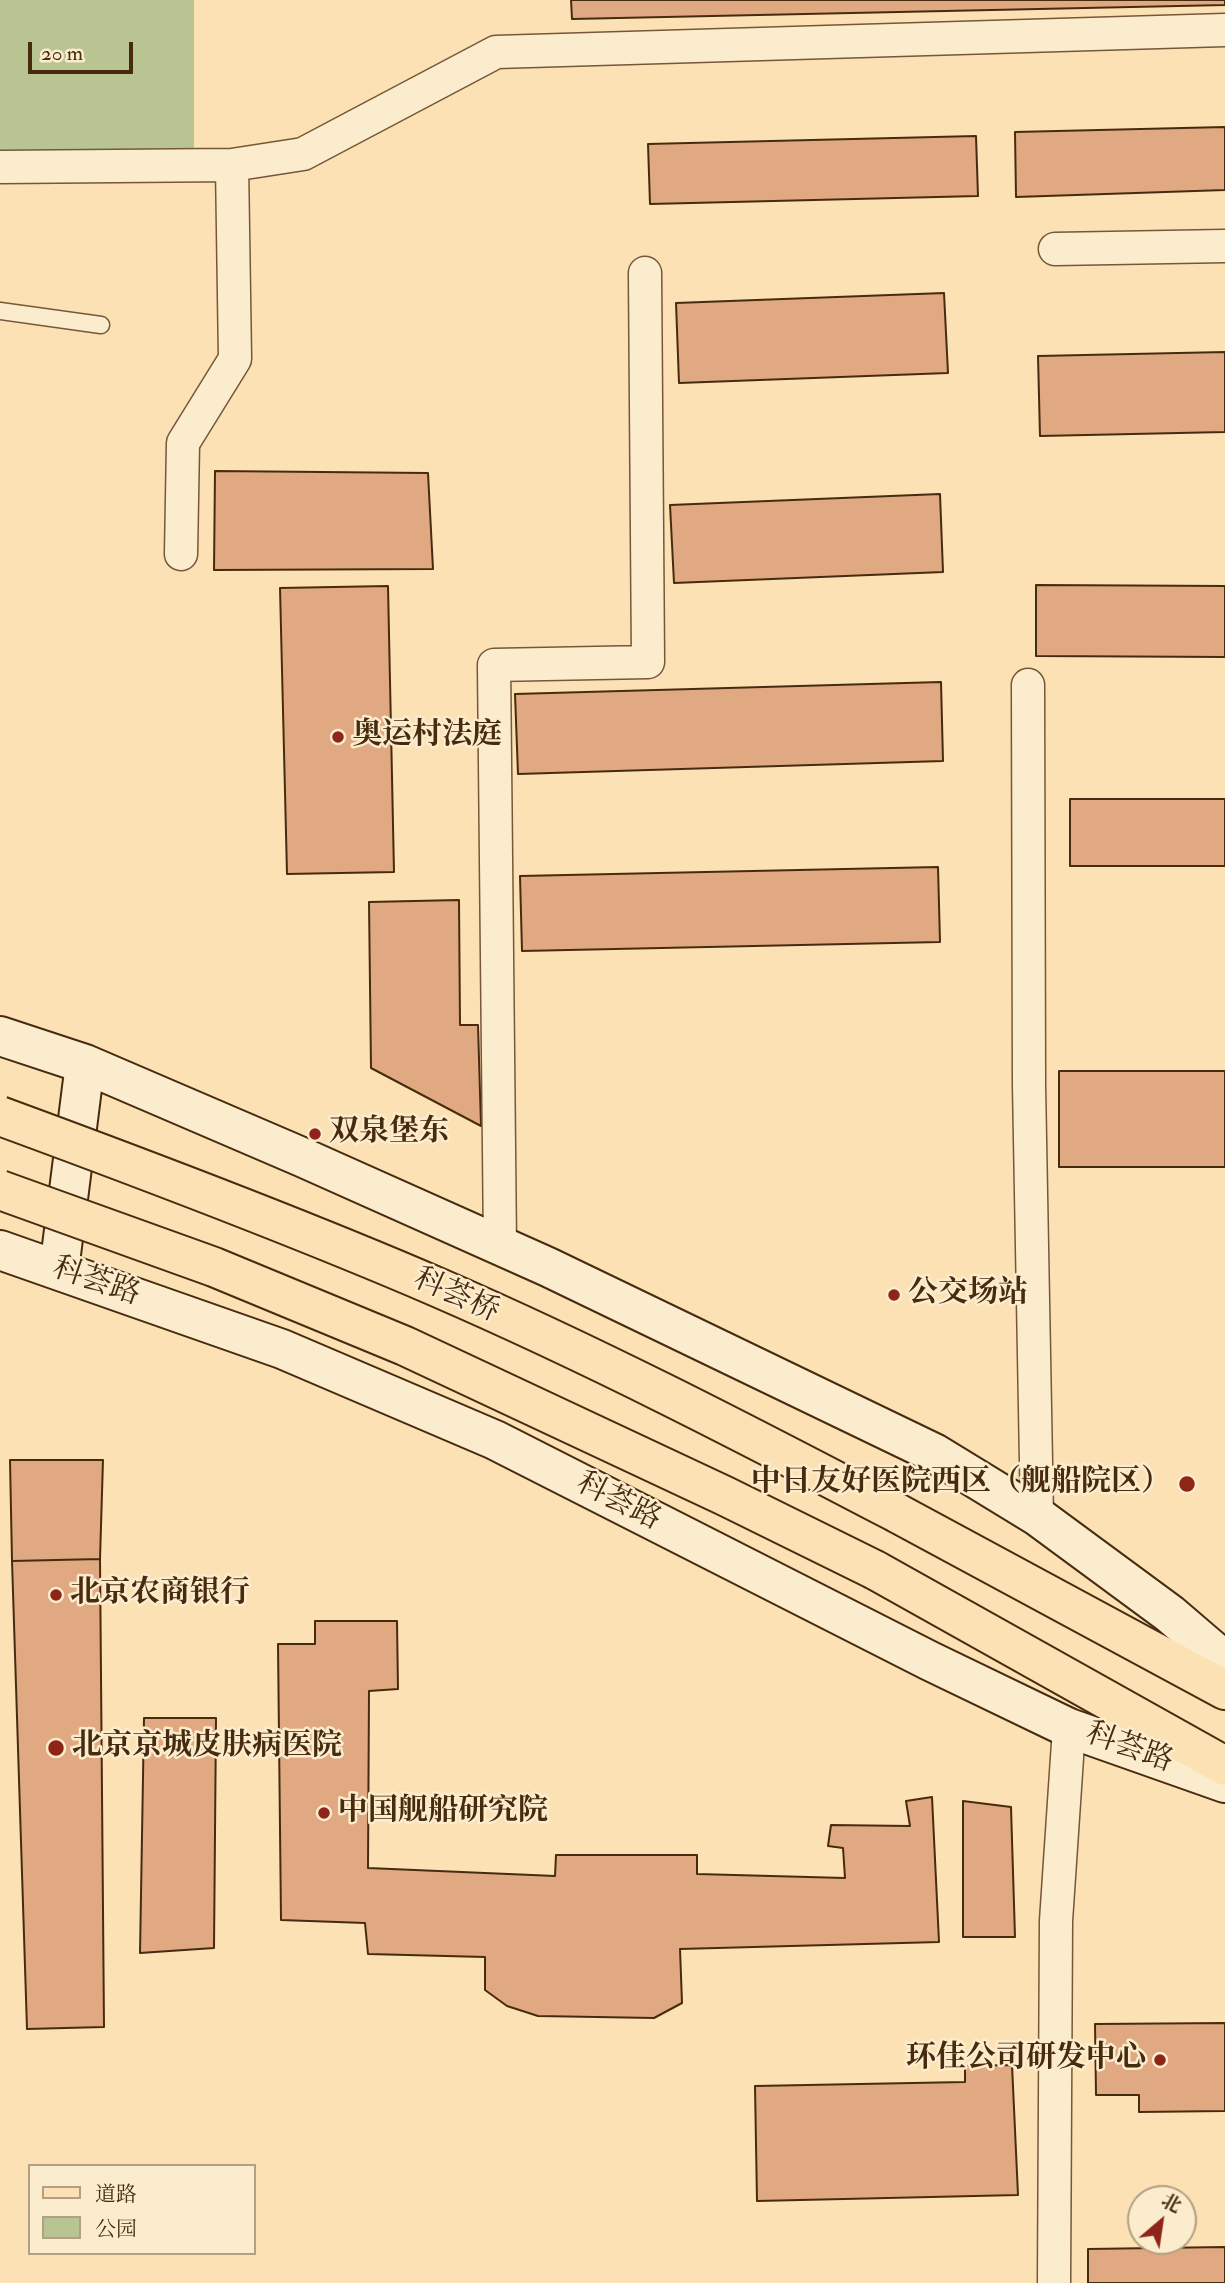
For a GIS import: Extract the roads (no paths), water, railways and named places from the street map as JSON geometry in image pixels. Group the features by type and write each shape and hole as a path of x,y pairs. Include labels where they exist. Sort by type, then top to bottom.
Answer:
{"main road":[{"name":"科荟桥","path":"0,1116 232,1202 439,1288 603,1364 897,1513 1225,1690"},
{"name":"科荟路","path":"0,1190 214,1268 405,1346 726,1496 875,1570 1225,1766"}],"street":[{"path":"0,167 232,165 303,154 496,52 1225,30"},
{"path":"181,554 183,443 235,359 232,165"},
{"path":"1055,249 1225,246"},
{"path":"500,1246 494,666 648,662 645,273"},
{"path":"1028,685 1029,1085 1037,1516"},
{"path":"0,1035 85,1064 548,1267 934,1454 1037,1516 1170,1614 1225,1661"},
{"path":"59,1269 85,1064"},
{"name":"科荟路","path":"0,1250 282,1349 495,1440 930,1661 1069,1728 1225,1783"},
{"path":"1054,2283 1055,1921 1069,1728"}],"lane":[{"path":"0,311 102,325"}],"place":[{"name":"奥运村法庭","path":"338,737"},
{"name":"双泉堡东","path":"315,1134"},
{"name":"公交场站","path":"894,1295"},
{"name":"中日友好医院西区（舰船院区）","path":"1187,1484"},
{"name":"北京农商银行","path":"56,1595"},
{"name":"北京京城皮肤病医院","path":"56,1748"},
{"name":"中国舰船研究院","path":"324,1813"},
{"name":"环佳公司研发中心","path":"1160,2060"}]}
